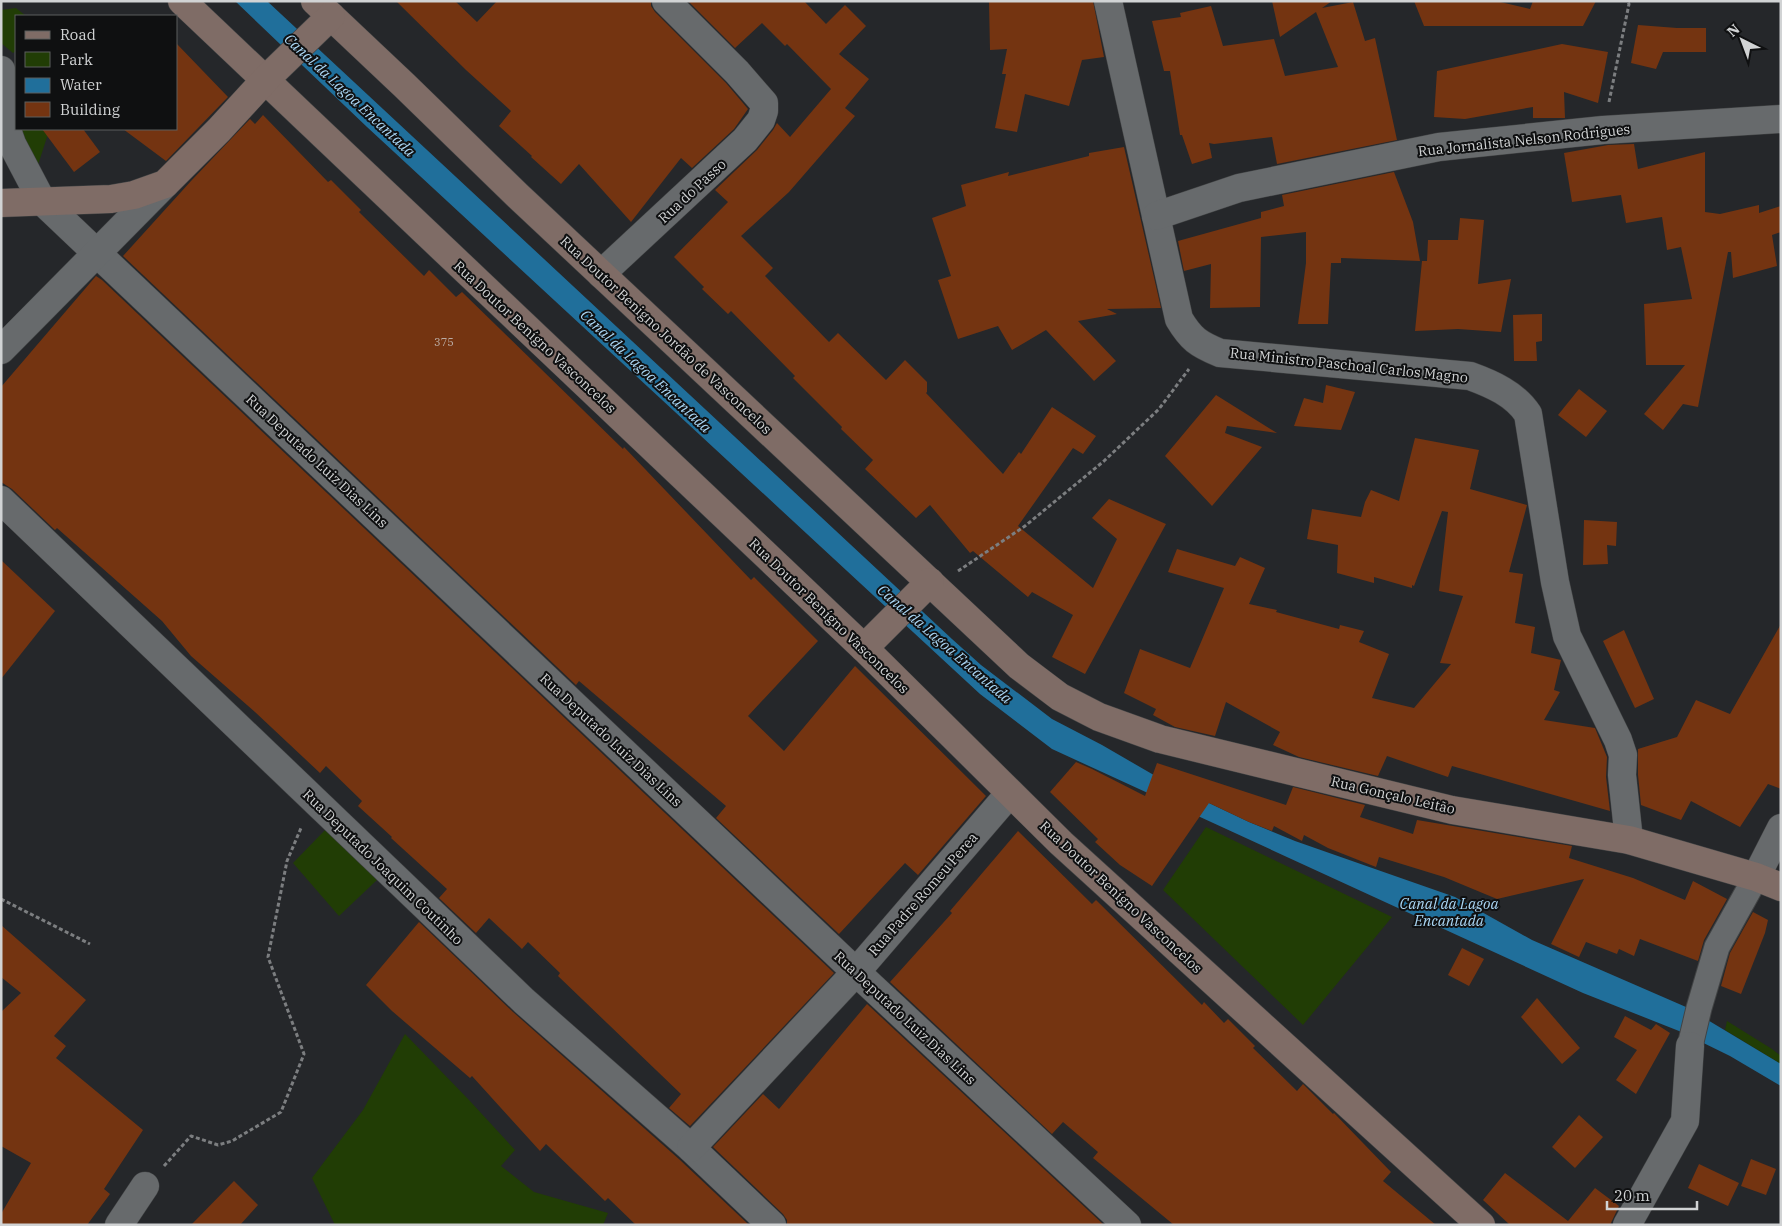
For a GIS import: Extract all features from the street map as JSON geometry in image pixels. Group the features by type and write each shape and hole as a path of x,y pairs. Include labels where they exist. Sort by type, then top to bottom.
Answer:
{"main road":[{"name":"Rua Doutor Benígno Vasconcelos","path":"182,1 270,75 866,650 1061,843 1481,1225"},
{"path":"1,203 111,199 134,195 165,184 270,75 322,10"},
{"name":"Rua Doutor Benigno Jordão de Vasconcelos","path":"322,10 1018,666"},
{"path":"866,650 932,584"},
{"name":"Rua Gonçalo Leitão","path":"1018,666 1068,701 1099,717 1160,739 1452,810 1629,840 1756,877 1781,887"}],"street":[{"name":"Rua do Passo","path":"601,274 745,140 761,120 764,111 764,103 737,72 666,1"},
{"path":"1108,1 1179,319 1196,340"},
{"name":"Rua Deputado Luiz Dias Lins","path":"1,70 5,81 4,112 7,130 18,156 42,201 856,972 1127,1225"},
{"name":"Rua Jornalista Nelson Rodrigues","path":"1156,216 1239,188 1439,147 1603,130 1781,119"},
{"path":"1,350 165,184"},
{"name":"Rua Ministro Paschoal Carlos Magno","path":"1196,340 1220,352 1470,376 1489,383 1522,404 1528,414 1555,582 1567,636 1618,740 1622,755 1622,775 1629,840"},
{"name":"Rua Deputado Joaquim Coutinho","path":"3,505 524,1001 691,1148 772,1225"},
{"path":"866,650 908,613 932,584"},
{"name":"Rua Padre Romeu Perea","path":"691,1148 856,972 1010,793"},
{"path":"1627,1225 1685,1121 1690,1046 1698,1008 1717,947 1781,828"},
{"path":"119,1225 145,1186"}],"path":[{"path":"1603,130 1629,4 1628,1"},
{"path":"932,584 973,562 1024,526 1132,436 1159,409 1196,340"},
{"path":"145,1186 191,1136 218,1145 232,1141 281,1112 304,1054 268,957 287,861 312,800"},
{"path":"1,899 90,944"}],"green space":[{"path":"16,8 25,15 15,15 15,52 13,53 1,43 1,10"},
{"path":"20,130 57,130 47,137 38,165"},
{"path":"328,827 377,880 339,916 293,863"},
{"path":"1206,827 1392,917 1303,1025 1163,890"},
{"path":"1727,1021 1781,1056 1781,1064 1725,1030"},
{"path":"405,1034 515,1150 501,1166 534,1192 608,1213 603,1225 335,1225 312,1178 363,1110"}],"water":[{"name":"Canal da Lagoa Encantada","path":"235,1 267,1 952,639 981,665 1052,719 1102,745 1171,785 1249,822 1295,841 1455,897 1532,940 1686,1007 1781,1064 1781,1086 1730,1056 1679,1031 1583,993 1052,749 980,694 367,127"}],"building":[{"path":"396,1 455,1 477,22 497,1 651,1 651,6 655,12 726,83 748,109 734,129 692,168 681,158 631,222 579,164 561,184 531,157 499,126 511,111"},
{"path":"688,1 804,1 826,24 845,5 866,26 839,54 869,79 845,108 855,116 789,192 741,236 773,268 765,276 829,342 838,333 886,380 905,360 927,382 926,393 1003,474 1019,452 1021,454 1052,407 1096,436 1083,454 1073,448 1018,526 1093,588 1117,539 1092,518 1109,499 1166,524 1085,674 1052,657 1073,615 1032,592 1028,597 973,551 970,553 930,505 916,518 865,469 873,460 793,378 795,376 731,311 728,314 702,289 704,287 674,257 728,202 715,190 757,150 777,123 790,137 831,89 787,44 785,46 762,23 735,48"},
{"path":"989,1 1093,1 1104,57 1082,60 1069,106 1025,94 1017,132 995,128 1006,74 1002,74 1007,49 990,50"},
{"path":"1272,1 1332,1 1322,8 1353,2 1365,41 1375,38 1397,140 1277,164 1272,137 1209,143 1212,158 1192,164 1182,135 1180,135 1170,71 1164,71 1152,21 1181,17 1180,13 1211,6 1223,46 1274,39 1285,76 1338,67 1316,12 1280,37"},
{"path":"1414,1 1496,1 1530,9 1533,1 1596,1 1583,26 1424,26"},
{"path":"1638,25 1706,28 1706,52 1663,52 1656,69 1631,63"},
{"path":"1562,44 1608,52 1598,103 1564,92 1565,118 1533,118 1533,107 1465,119 1434,117 1437,71"},
{"path":"178,45 228,97 166,161 124,130 178,130"},
{"path":"263,115 328,182 331,180 361,210 359,212 424,276 429,270 456,297 462,292 623,449 624,447 751,580 754,577 818,641 748,716 784,751 855,666 986,796 918,875 905,863 839,934 716,818 726,806 579,681 576,685 123,256 250,119 255,124"},
{"path":"43,130 84,130 100,152 74,172"},
{"path":"1634,144 1638,169 1705,152 1705,212 1720,214 1759,205 1759,213 1781,206 1781,232 1772,235 1777,266 1733,278 1731,252 1728,252 1698,407 1683,404 1663,430 1644,414 1685,365 1646,365 1644,304 1692,299 1681,247 1667,250 1662,217 1626,223 1621,195 1572,202 1564,153 1608,145"},
{"path":"1124,147 1161,308 1107,309 1117,314 1078,321 1116,361 1094,381 1046,330 1012,350 998,326 958,339 938,280 951,276 932,218 966,206 961,185 1009,172 1008,176 1089,156 1089,153"},
{"path":"1394,172 1413,222 1420,261 1341,258 1341,263 1331,263 1328,324 1298,324 1306,263 1306,232 1261,237 1260,307 1210,308 1211,264 1184,271 1178,241 1261,218 1261,212 1284,206 1282,195"},
{"path":"1460,218 1484,220 1478,284 1511,279 1501,332 1458,329 1415,331 1422,261 1427,261 1428,240 1458,240"},
{"path":"96,276 834,973 690,1126 669,1108 681,1094 558,976 560,973 528,942 522,949 489,918 476,933 439,898 447,889 358,806 362,801 326,766 320,773 255,712 191,656 162,621 57,528 55,530 12,489 1,482 1,387"},
{"path":"1542,314 1542,341 1536,342 1537,361 1514,361 1513,315"},
{"path":"1326,385 1355,392 1341,430 1294,426 1304,398 1323,403"},
{"path":"1579,389 1607,411 1586,437 1558,415"},
{"path":"1216,395 1277,433 1227,426 1225,433 1262,447 1212,506 1165,456"},
{"path":"1415,438 1479,450 1470,489 1527,505 1509,572 1523,574 1515,623 1535,627 1531,653 1561,660 1554,690 1560,692 1544,720 1595,728 1607,757 1606,777 1610,811 1452,766 1448,777 1387,756 1378,776 1299,757 1273,745 1280,732 1226,702 1215,736 1175,727 1153,715 1156,709 1124,693 1140,649 1190,668 1224,588 1168,572 1177,549 1235,566 1240,557 1265,568 1249,604 1277,610 1276,612 1339,629 1340,625 1364,631 1359,642 1389,654 1372,698 1414,708 1451,664 1440,663 1463,596 1439,591 1448,512 1442,511 1412,588 1374,577 1374,583 1337,573 1338,545 1307,539 1312,509 1361,517 1371,490 1399,501"},
{"path":"1584,520 1617,522 1616,546 1607,545 1608,564 1583,565"},
{"path":"1,560 55,611 1,679"},
{"path":"1781,624 1781,789 1768,784 1740,827 1691,801 1681,820 1641,805 1638,749 1677,737 1696,700 1730,714"},
{"path":"1624,630 1654,699 1635,708 1603,641"},
{"path":"1076,762 1145,796 1157,763 1286,805 1293,787 1365,805 1360,817 1413,834 1417,820 1572,846 1569,858 1633,878 1685,900 1693,881 1727,899 1704,940 1698,961 1640,939 1634,956 1619,949 1617,954 1586,942 1579,957 1551,944 1584,879 1497,899 1444,877 1379,857 1376,867 1328,848 1304,835 1302,841 1274,826 1272,831 1209,803 1152,886 1120,865 1095,842 1098,839 1050,792"},
{"path":"1018,831 1092,904 1096,900 1202,1005 1204,1002 1224,1023 1228,1019 1255,1046 1253,1048 1297,1091 1303,1084 1334,1113 1391,1172 1383,1181 1436,1225 1174,1225 1093,1158 1098,1152 1063,1122 1052,1134 890,982 952,913 950,911"},
{"path":"1753,912 1768,920 1765,933 1741,994 1721,986 1730,953"},
{"path":"419,922 513,1012 680,1160 749,1225 636,1225 608,1198 605,1201 546,1144 540,1151 472,1076 470,1078 392,1011 366,985"},
{"path":"1,925 86,1000 54,1036 66,1046 56,1058 143,1130 104,1189 110,1194 87,1225 1,1225 1,1214 31,1163 1,1146 1,1012 21,993 1,977"},
{"path":"1462,948 1484,959 1469,986 1448,975"},
{"path":"1537,998 1580,1048 1562,1064 1521,1017"},
{"path":"867,1004 1104,1225 787,1225 787,1220 783,1214 713,1147 763,1094 779,1109"},
{"path":"1625,1016 1651,1030 1656,1024 1670,1033 1636,1094 1616,1080 1637,1050 1614,1037"},
{"path":"1579,1115 1603,1137 1575,1168 1552,1147"},
{"path":"1751,1159 1776,1169 1766,1195 1741,1186"},
{"path":"1699,1164 1739,1183 1728,1206 1688,1188"},
{"path":"1505,1173 1568,1221 1595,1188 1619,1206 1610,1225 1510,1225 1483,1200"},
{"path":"234,1181 258,1205 240,1225 191,1225"}]}
